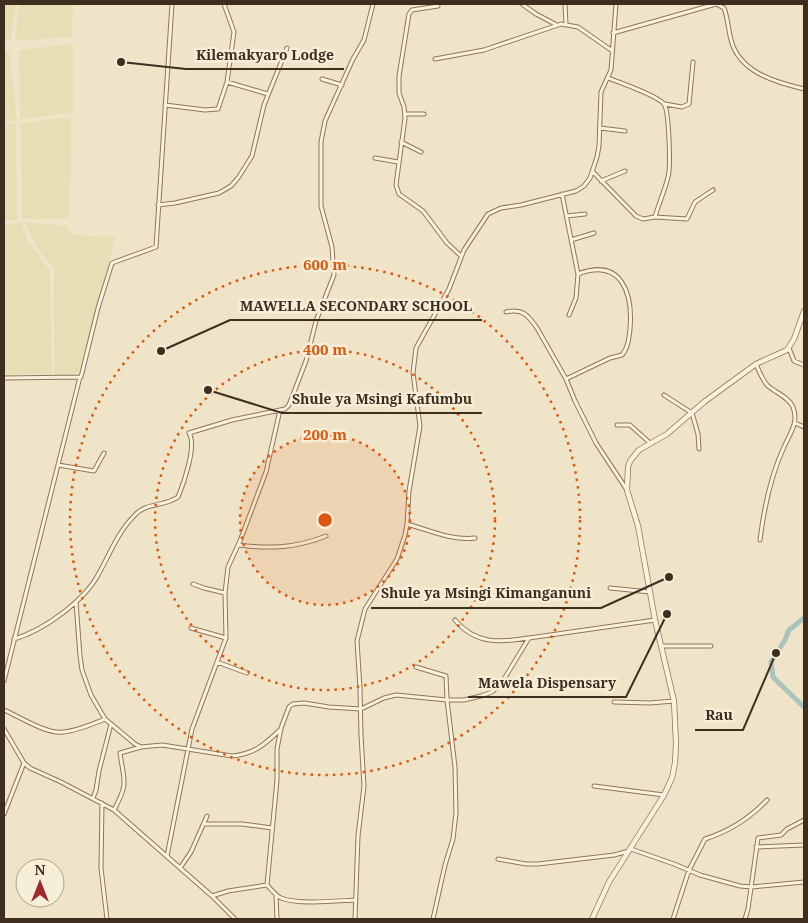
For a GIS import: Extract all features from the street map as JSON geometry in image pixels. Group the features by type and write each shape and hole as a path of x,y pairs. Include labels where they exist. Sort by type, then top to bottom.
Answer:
{"street":[{"path":"4,681 109,269 112,264 118,261 156,247 172,4"},
{"path":"165,105 205,110 218,109 227,82 234,32 224,4"},
{"path":"14,638 29,634 48,624 76,601 94,582 116,540 137,513 178,497 192,449 192,438 189,433 232,420 287,407 306,361 316,321 334,275 332,247 322,206 321,147 325,121 353,59 364,40 373,4"},
{"path":"412,4 399,76 399,94 405,114 396,185 399,194 423,211 447,243 461,256"},
{"path":"522,4 536,14 556,24"},
{"path":"565,4 566,24"},
{"path":"355,919 358,836 364,786 357,636 369,600 397,559 407,524 409,491 420,426 413,380 414,356 417,345 449,289 461,256 488,214 494,210 581,188 593,172 599,146 601,92 611,70 616,4"},
{"path":"613,32 716,4 724,8 734,49 743,60 772,80 804,89"},
{"path":"410,12 416,8 438,6"},
{"path":"435,59 484,50 556,24 566,24 578,28 612,51"},
{"path":"158,204 175,203 219,193 231,186 238,178 252,156 257,129 268,94 287,48"},
{"path":"608,78 664,104 682,107 688,104 693,62"},
{"path":"322,79 342,85"},
{"path":"227,82 268,94"},
{"path":"655,217 669,171 668,119 664,104"},
{"path":"405,114 424,114"},
{"path":"600,128 625,131"},
{"path":"401,142 420,152"},
{"path":"375,158 398,162"},
{"path":"601,180 625,171"},
{"path":"593,172 636,216 643,219 655,217 687,219 696,202 713,190"},
{"path":"562,194 578,274 576,298 569,315"},
{"path":"567,216 585,214"},
{"path":"571,240 594,233"},
{"path":"566,379 610,358 622,355 627,347 629,333 629,300 623,282 614,273 603,270 578,274"},
{"path":"506,312 517,310 532,320 566,379 596,443 627,490"},
{"path":"592,919 609,882 664,795 672,778 675,763 674,701 655,620 638,526 627,490 626,476 630,461 639,450 667,434 704,402 756,364 789,348 804,311"},
{"path":"789,348 794,361 804,365"},
{"path":"756,364 766,384 791,403 795,416 795,423 773,474 765,505 760,540"},
{"path":"4,378 81,377"},
{"path":"664,395 692,412 698,434 699,449"},
{"path":"167,856 196,716 226,638 225,593 229,562 238,545 266,472 280,410"},
{"path":"795,423 804,427"},
{"path":"617,425 630,425 650,443"},
{"path":"58,465 94,471 104,453"},
{"path":"407,524 461,539 475,538"},
{"path":"238,545 260,548 286,547 301,545 326,536"},
{"path":"193,584 225,593"},
{"path":"610,588 650,592"},
{"path":"76,601 82,670 92,695 105,719 129,740 141,746"},
{"path":"456,620 468,633 487,640 512,641 655,620"},
{"path":"191,628 226,638"},
{"path":"356,900 285,899 276,895 267,885 276,780 276,758 281,728 289,707 293,704 304,703 361,709 384,698 396,695 447,700 472,699 492,692 501,684 529,638"},
{"path":"662,646 710,646"},
{"path":"217,662 248,673"},
{"path":"416,667 446,676 455,767 456,813 453,839 445,865 434,919"},
{"path":"614,702 650,703 674,701"},
{"path":"4,710 57,732 70,731 105,719"},
{"path":"93,798 111,724"},
{"path":"114,810 123,792 125,781 120,753 141,746 162,745 232,756 244,755 262,746 281,728"},
{"path":"4,729 24,763 30,768 114,810 212,896 235,919"},
{"path":"4,814 5,805 24,763"},
{"path":"594,786 664,795"},
{"path":"673,919 689,870 705,839 734,827 756,811 767,800"},
{"path":"102,803 102,868 107,919"},
{"path":"180,868 191,852 207,816"},
{"path":"745,919 752,887 756,847 759,837 781,835 787,829 804,820"},
{"path":"204,824 242,824 272,828"},
{"path":"756,847 804,845"},
{"path":"498,859 526,864 551,863 614,855 630,850 717,880 752,887 804,882"},
{"path":"212,896 228,891 267,885"},
{"path":"276,895 277,919"}],"shaded area":[{"path":"4,4 15,4 11,41 4,42"},
{"path":"19,4 73,4 72,37 15,41"},
{"path":"73,44 73,113 20,119 19,50"},
{"path":"9,51 17,120 4,122 4,52"},
{"path":"71,117 69,218 22,219 21,123"},
{"path":"16,123 17,220 4,220 4,125"},
{"path":"25,222 66,226 73,235 115,237 83,369 73,375 54,375 54,269 36,246"},
{"path":"21,223 28,241 50,271 52,374 4,374 4,224"}],"waterway":[{"path":"804,618 789,630 771,662 773,677 804,707"}],"place":[{"name":"Kilemakyaro Lodge","path":"121,62"},
{"name":"MAWELLA SECONDARY SCHOOL","path":"161,351"},
{"name":"Shule ya Msingi Kafumbu","path":"208,390"},
{"name":"Shule ya Msingi Kimanganuni","path":"669,577"},
{"name":"Mawela Dispensary","path":"667,614"},
{"name":"Rau","path":"776,653"}]}
